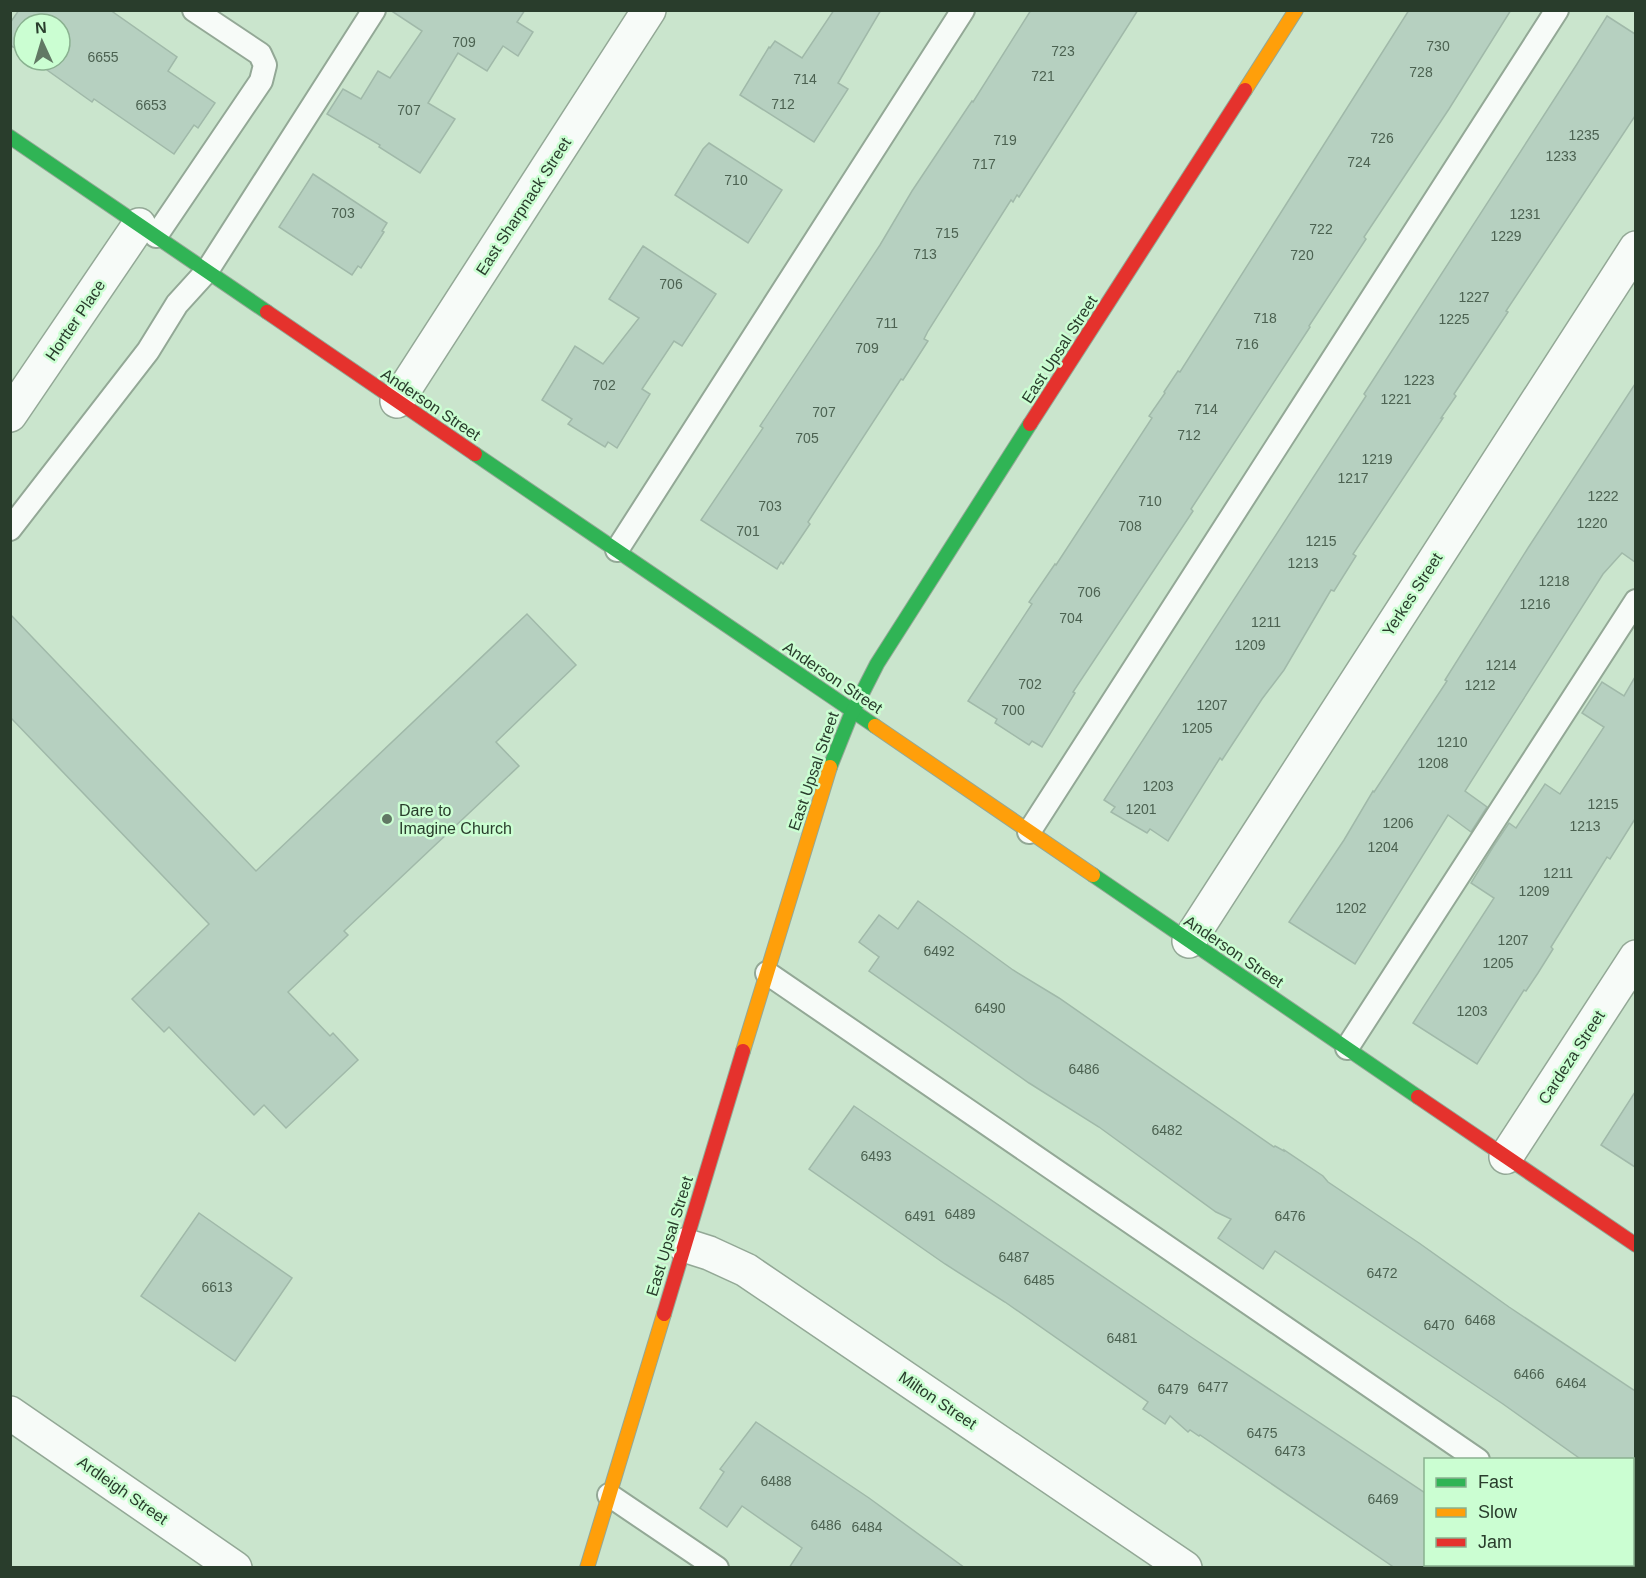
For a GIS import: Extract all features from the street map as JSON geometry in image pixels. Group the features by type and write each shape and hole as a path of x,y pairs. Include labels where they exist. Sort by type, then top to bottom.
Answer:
{"street":[{"name":"East Sharpnack Street","path":"397,401 649,10"},
{"name":"East Upsal Street","path":"587,1568 825,780 852,710 870,673 1296,10"},
{"name":"Anderson Street","path":"10,137 1635,1245"},
{"name":"Hortter Place","path":"10,416 148,230"},
{"name":"Yerkes Street","path":"1189,941 1635,248"},
{"name":"Cardeza Street","path":"1506,1157 1635,957"},
{"name":"Milton Street","path":"684,1245 746,1269 1185,1568"},
{"name":"Ardleigh Street","path":"10,1413 235,1568"}],"lane":[{"path":"148,230 261,81 265,65 260,54 194,10"},
{"path":"10,529 141,361 177,304 207,271 374,10"},
{"path":"617,550 963,10"},
{"path":"1029,832 1557,10"},
{"path":"1347,1048 1635,601"},
{"path":"767,973 1475,1458"},
{"path":"609,1495 717,1568"}],"building":[{"path":"19,10 110,10 177,57 168,71 215,103 198,128 194,125 174,154 94,99 92,102 50,72 72,72 72,12 18,12"},
{"path":"390,10 525,10 517,22 533,32 518,56 503,46 487,71 458,53 428,103 455,119 420,173 379,147 380,145 327,114 343,89 361,99 378,71 390,78 422,31"},
{"path":"834,10 881,10 838,83 848,89 814,142 740,95 775,41 802,58"},
{"path":"1031,10 1138,10 1019,197 1017,195 1013,202 1011,200 928,331 924,339 928,341 808,522 810,524 783,564 781,562 777,569 701,520 763,428 760,426"},
{"path":"1409,10 1511,10 1364,237 1366,239 1310,327 1191,509 1193,511 1073,692 1075,693 1042,747 1032,741 1029,745 995,723 997,719 968,701 1032,604 1029,602 1056,565 1152,418 1149,416 1164,392 1178,371 1180,372"},
{"path":"1607,16 1635,34 1635,116 1506,311 1508,312 1454,394 1456,396 1441,418 1443,418 1353,554 1356,556 1334,591 1331,590 1284,670 1222,760 1220,758 1168,841 1150,829 1147,833 1111,812 1115,807 1104,800 1366,396 1364,394"},
{"path":"12,20 12,46 10,45"},
{"path":"709,143 782,190 748,243 675,195"},
{"path":"313,174 387,223 382,231 384,232 361,268 358,266 352,275 279,227"},
{"path":"643,246 716,294 682,346 674,341 642,389 650,394 617,448 608,442 605,447 568,424 572,419 542,400 575,346 603,364 639,318 609,299"},
{"path":"1635,384 1635,562 1622,553 1603,574 1465,791 1487,807 1471,832 1448,815 1355,964 1289,922 1447,681 1445,680 1528,548"},
{"name":"Dare to Imagine Church","path":"10,614 256,871 527,614 576,665 496,742 519,766 344,931 348,935 288,992 330,1036 333,1033 358,1060 286,1128 264,1105 254,1115 169,1027 164,1032 132,999 209,924 10,717"},
{"path":"1635,677 1635,819 1610,859 1607,857 1551,947 1553,949 1538,973 1526,991 1524,990 1477,1064 1413,1023 1494,898 1471,883 1493,847 1509,823 1516,828 1545,784 1560,794 1604,727 1582,713 1602,682 1624,696"},
{"path":"918,901 1013,970 1059,998 1274,1147 1284,1150 1323,1176 1328,1182 1509,1307 1635,1391 1635,1460 1634,1458 1579,1458 1275,1251 1263,1269 1218,1238 1231,1219 1216,1212 1099,1127 1029,1083 869,971 879,957 859,942 879,915 898,929"},
{"path":"1635,1092 1635,1167 1601,1145"},
{"path":"854,1106 1191,1337 1424,1492 1425,1568 1395,1568 1200,1435 1190,1430 1188,1432 1170,1416 1165,1424 1143,1409 1148,1402 809,1169"},
{"path":"199,1213 292,1278 235,1361 141,1296"},
{"path":"756,1422 869,1498 965,1568 789,1568 802,1548 742,1506 727,1527 700,1508 724,1472 720,1469"}],"traffic: fast":[{"path":"10,137 267,312"},
{"path":"830,767 850,717 877,664 1030,424"},
{"path":"475,454 875,726"},
{"path":"1093,875 1418,1097"}],"traffic: slow":[{"path":"1245,90 1296,10"},
{"path":"875,726 1093,875"},
{"path":"743,1051 830,767"},
{"path":"587,1568 664,1314"}],"traffic: jam":[{"path":"1030,424 1245,90"},
{"path":"267,312 475,454"},
{"path":"664,1314 743,1051"},
{"path":"1418,1097 1636,1245"}],"place":[{"name":"Dare to Imagine Church","path":"387,819"}]}
